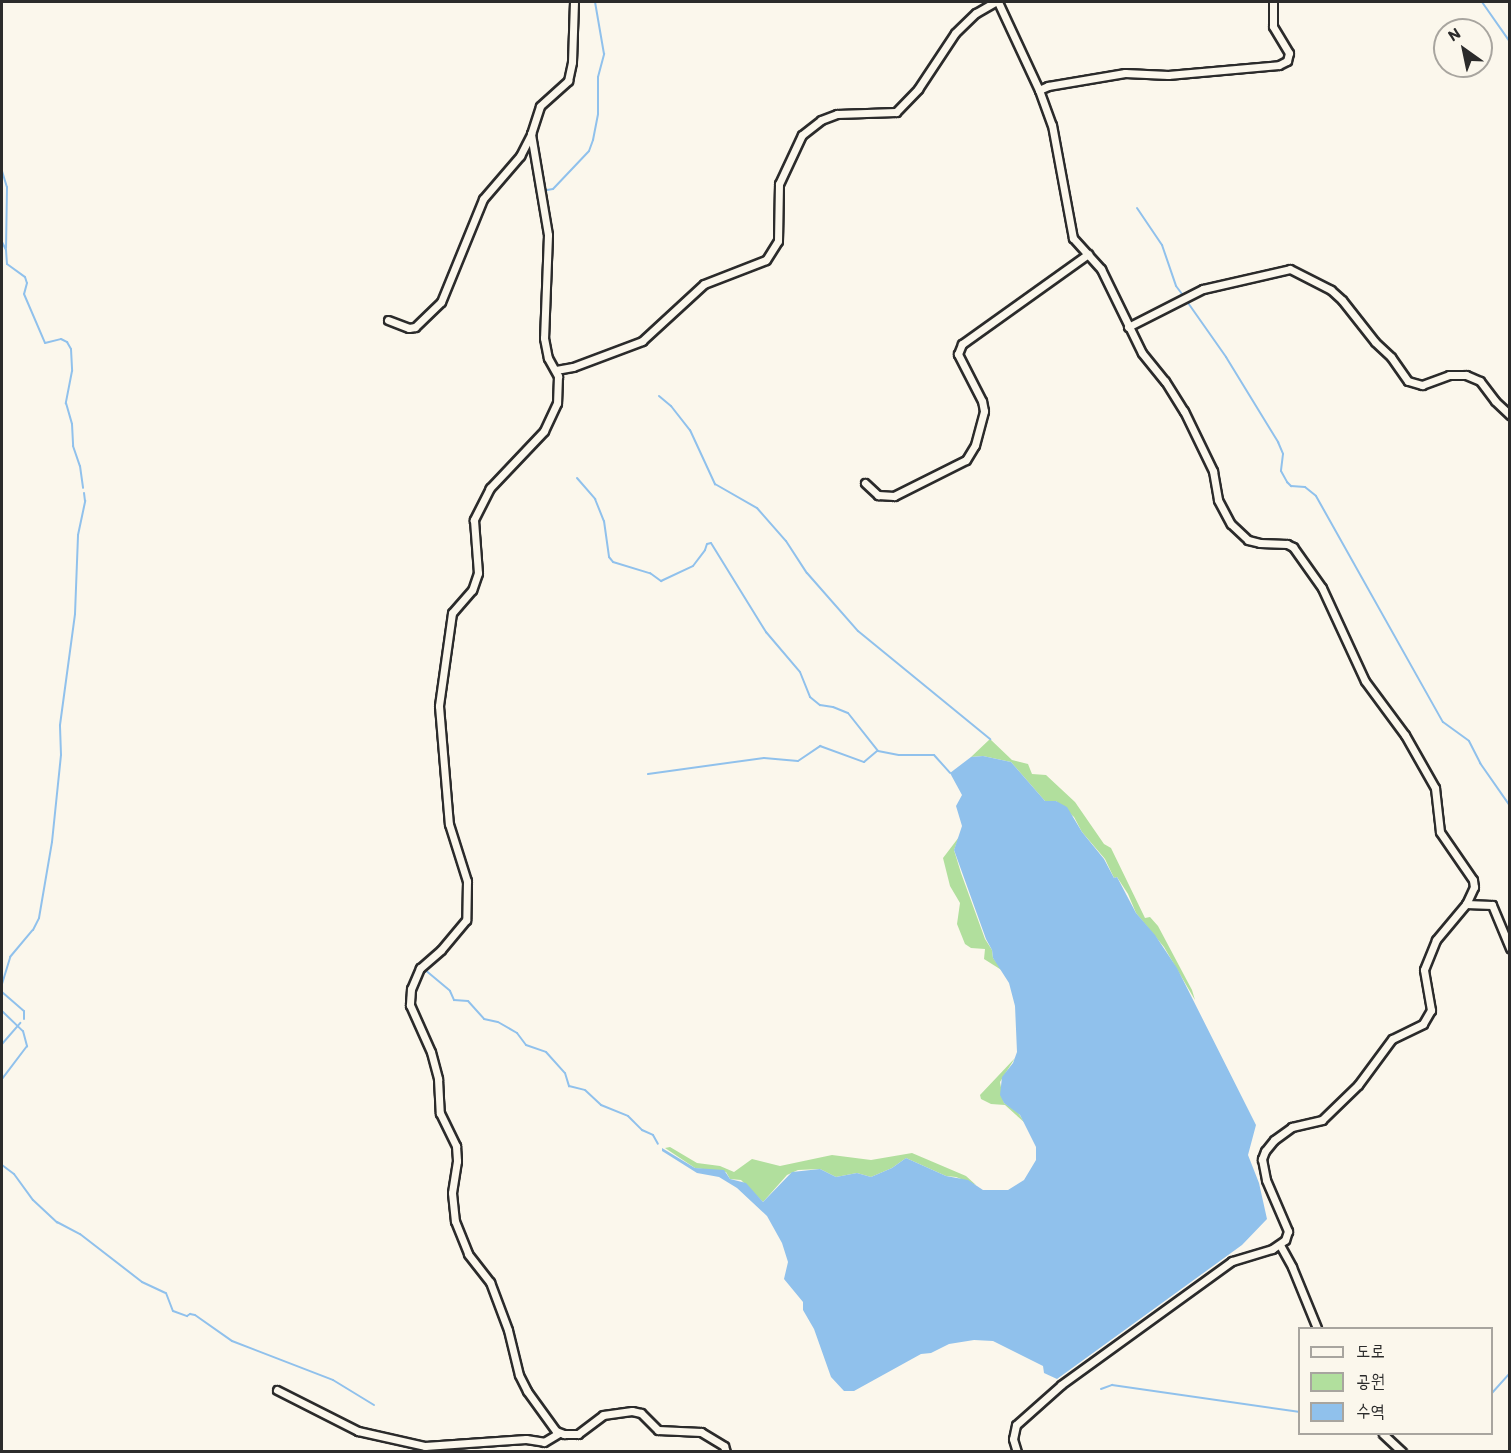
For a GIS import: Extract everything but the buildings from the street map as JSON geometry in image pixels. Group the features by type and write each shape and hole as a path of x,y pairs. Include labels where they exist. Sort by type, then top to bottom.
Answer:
{"street":[{"path":"388,320 409,328 415,327 441,302 483,199 513,167 531,134 540,106 562,87 571,73 574,2"},
{"path":"556,370 573,367 642,341 704,284 766,260 778,241 779,184 802,135 821,120 837,114 896,112 918,89 955,33 976,13 997,2 1039,90 1052,125 1070,230 1078,245 1101,269 1142,353 1165,381 1184,411 1213,471 1218,500 1232,524 1248,540 1287,544 1293,547 1322,588 1365,681 1405,735 1435,788 1440,832 1473,880 1474,887 1466,904 1436,940 1424,970 1431,1010 1423,1023 1392,1039 1358,1085 1322,1120 1292,1127 1274,1140 1265,1151 1262,1159 1268,1187 1288,1231 1280,1245 1232,1261 1061,1386 1016,1425 1013,1439 1017,1452"},
{"path":"1039,90 1048,86 1125,73 1168,75 1279,65 1287,61 1289,53 1273,26 1273,2"},
{"path":"531,134 548,235 544,338 548,358 556,370 559,390 550,423 490,488 477,513 474,529 478,573 472,590 452,613 444,662 440,716 449,824 466,881 466,920 441,950 424,963 411,989 410,998 412,1013 436,1069 441,1118 456,1146 457,1161 452,1201 460,1236 468,1254 490,1282 508,1330 523,1384 559,1433"},
{"path":"865,483 878,495 894,496 966,460 975,445 984,411 982,401 958,354 962,344 1088,254"},
{"path":"1128,327 1203,290 1290,269 1331,290 1342,300 1375,342 1392,357 1408,381 1422,385 1431,384 1449,375 1466,375 1480,381 1494,401 1509,415"},
{"path":"1466,904 1492,906 1509,948"},
{"path":"1280,1245 1292,1267 1316,1327"},
{"path":"277,1390 358,1431 425,1446 526,1440 544,1442 559,1433 578,1434 603,1414 636,1412 645,1416 658,1430 701,1432 724,1446 726,1452"},
{"path":"1384,1435 1402,1452"}],"green space":[{"path":"990,739 1012,760 1028,764 1032,774 1046,775 1075,802 1104,844 1111,848 1145,918 1150,917 1158,926 1195,1000 1164,947 1136,913 1128,894 1117,877 1114,878 1105,859 1082,832 1074,817 1056,801 1045,801 1011,762 983,756 971,757"},
{"path":"959,837 954,850 961,873 985,939 992,950 993,958 1003,971 984,959 985,949 971,948 965,944 957,924 960,903 950,886 943,858"},
{"path":"1015,1058 1000,1082 1004,1103 1017,1111 1025,1123 1005,1105 991,1104 981,1099 980,1095"},
{"path":"670,1147 697,1163 720,1166 734,1172 752,1159 780,1166 832,1155 871,1160 912,1153 966,1176 976,1185 956,1177 946,1176 906,1158 892,1168 871,1177 857,1173 836,1177 820,1169 798,1170 787,1175 763,1202 741,1180 730,1179 726,1172 695,1168 665,1148"}],"water":[{"path":"983,756 1011,762 1045,801 1056,801 1067,807 1082,832 1104,859 1114,878 1117,877 1136,913 1155,935 1177,968 1256,1125 1248,1155 1259,1183 1267,1219 1242,1245 1057,1379 1044,1373 1043,1366 993,1341 974,1340 949,1344 931,1353 921,1354 854,1391 844,1391 831,1377 814,1329 803,1310 803,1302 784,1279 788,1262 782,1243 767,1216 737,1188 719,1177 697,1173 662,1151 662,1148 695,1168 724,1170 730,1179 746,1183 763,1202 792,1172 820,1169 836,1177 857,1173 871,1177 892,1168 906,1158 946,1176 968,1180 983,1190 1008,1190 1024,1180 1036,1160 1036,1147 1020,1115 1004,1103 1000,1095 1002,1077 1013,1063 1017,1052 1015,1006 1009,983 993,958 954,850 962,826 956,806 962,795 950,773 971,757"}],"waterway":[{"path":"547,190 553,189 589,151 593,140 598,114 598,77 604,54 595,2"},
{"path":"1482,2 1510,42"},
{"path":"2,145 2,155"},
{"path":"2,171 7,187 6,248"},
{"path":"1137,208 1162,245 1176,286 1182,294"},
{"path":"2,242 6,250 7,264 25,277 27,283 24,294 45,343 61,339 67,342 71,349 72,371 66,403 83,488"},
{"path":"1186,300 1226,357 1278,442 1283,454 1281,471 1287,482 1291,486 1305,487 1316,496 1443,722 1469,741 1480,763 1510,806"},
{"path":"659,396 671,406 690,430 715,484 757,508 786,541 807,573 858,631 990,739"},
{"path":"577,478 595,499 604,521 609,557 613,562 650,573 661,581 693,566 707,544 711,543 766,632 800,672 810,697 820,705 848,713 878,751 899,755 934,755 950,773"},
{"path":"2,984 10,957 33,930 39,918 52,842 61,755 60,725 75,614 78,535 85,501 84,493"},
{"path":"648,774 764,758 798,761 820,746 864,762 877,751"},
{"path":"424,969 450,991 454,1000 468,1001 484,1019 498,1022 517,1033 526,1045 546,1052 565,1073 569,1086 585,1090 601,1105 628,1116 642,1130 653,1135 658,1144"},
{"path":"2,992 24,1011 24,1019"},
{"path":"2,1011 23,1031 27,1046 2,1079"},
{"path":"2,1044 20,1023"},
{"path":"2,1165 14,1174 33,1200 57,1222 80,1234 142,1282 166,1293 173,1311 187,1316 195,1315 232,1341 333,1380 374,1405"},
{"path":"1493,1392 1510,1373"},
{"path":"1101,1389 1112,1385 1298,1412"}]}
